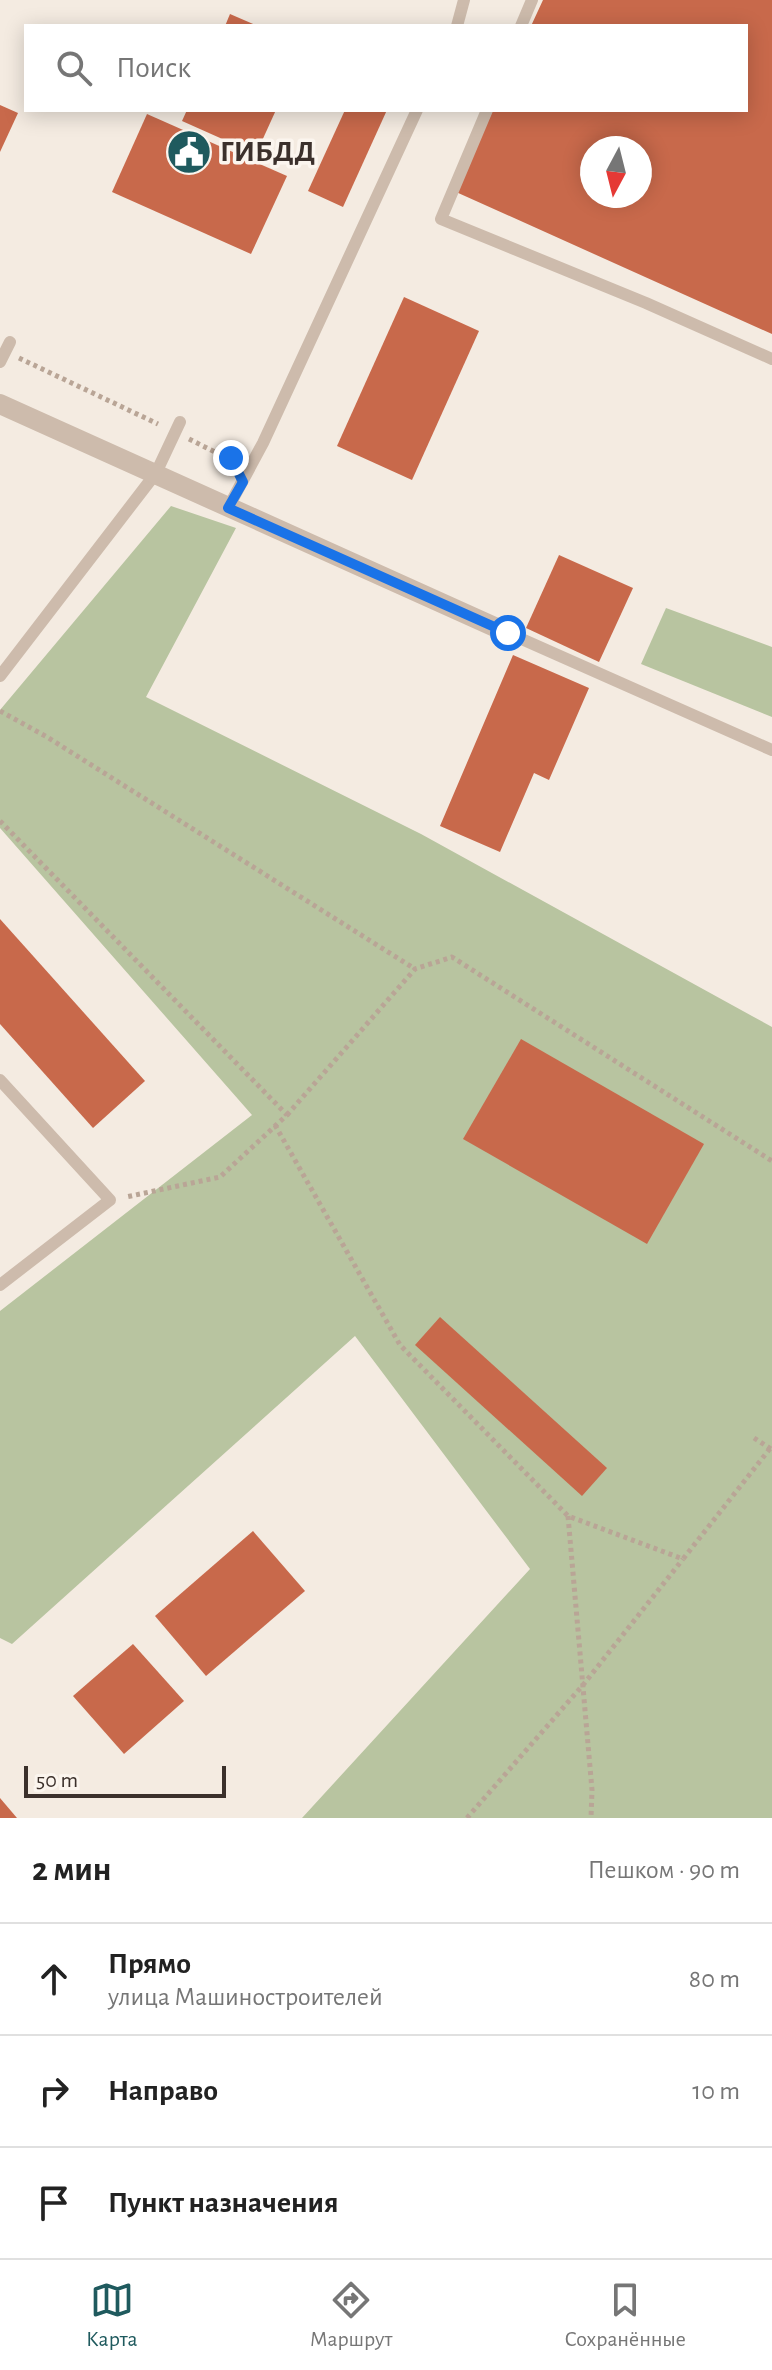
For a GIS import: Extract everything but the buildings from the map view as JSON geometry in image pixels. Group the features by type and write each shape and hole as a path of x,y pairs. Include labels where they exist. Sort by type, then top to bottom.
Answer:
{"street":[{"path":"0,404 508,633"}],"lane":[{"path":"458,24 464,0"},
{"path":"522,24 532,0"},
{"path":"228,508 263,443 416,112"},
{"path":"486,112 441,219 646,303 772,359"},
{"path":"0,676 156,473 178,427"},
{"path":"508,633 772,750"},
{"path":"0,1080 110,1200 0,1285"}],"path":[{"path":"5,352 178,427 231,458 243,482"},
{"path":"0,711 60,745 415,969"},
{"path":"0,821 287,1115"},
{"path":"110,1200 220,1177 287,1115 415,969 452,957 772,1161"},
{"path":"275,1125 400,1345 568,1516 683,1559"},
{"path":"467,1818 583,1685 771,1448 754,1438"},
{"path":"568,1516 592,1790 591,1818"}],"green space":[{"path":"171,506 236,528 146,697 421,834 772,1027 772,1818 302,1818 530,1569 355,1336 12,1644 0,1638 0,1311 252,1115 0,828 0,710"},
{"path":"666,608 772,647 772,717 641,664"}],"place":[{"name":"ГИБДД","path":"189,152"}],"route":[{"path":"231,458 243,482 228,508 508,633"}]}
